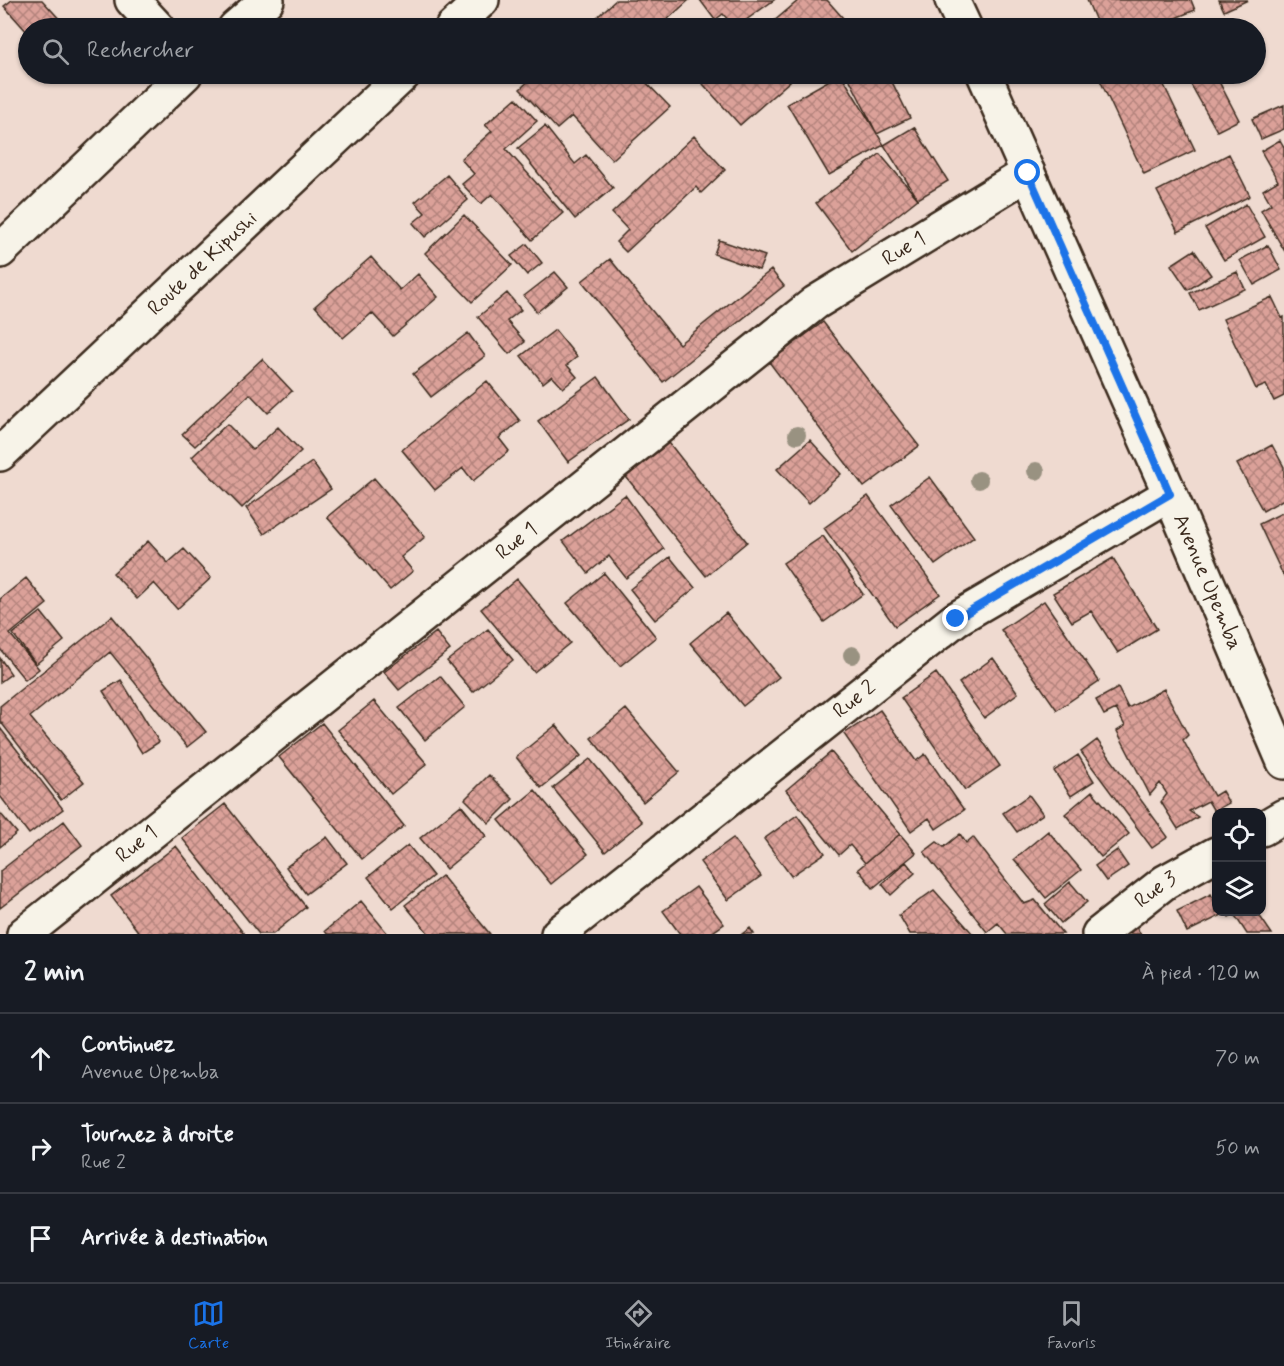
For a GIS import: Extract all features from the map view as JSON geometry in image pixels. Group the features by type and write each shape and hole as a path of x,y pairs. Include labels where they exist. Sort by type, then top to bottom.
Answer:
{"main road":[{"path":"132,0 149,18"},
{"path":"246,18 267,0"},
{"path":"463,18 483,0"},
{"path":"952,0 960,18"},
{"path":"0,251 175,84"},
{"name":"Route de Kipushi","path":"0,454 393,84"},
{"name":"Avenue Upemba","path":"988,84 1170,494 1284,762"},
{"name":"Rue 1","path":"24,934 815,303 1028,173"},
{"name":"Rue 2","path":"558,934 956,619 1170,494"},
{"path":"1266,827 1284,816"},
{"name":"Rue 3","path":"1099,934 1165,882 1212,856"}],"building":[{"path":"12,0 42,0 58,18 18,18 18,22 4,6"},
{"path":"616,0 689,0 669,18 596,18"},
{"path":"700,0 774,0 749,18 726,18 723,14 714,18"},
{"path":"799,0 827,0 843,18 778,18"},
{"path":"1087,0 1191,0 1195,10 1175,18 1095,18"},
{"path":"1219,0 1248,0 1224,11"},
{"path":"525,84 648,84 670,107 612,160 572,116 557,129 520,89"},
{"path":"703,84 787,84 740,125"},
{"path":"822,84 847,84 884,145 829,175 787,104"},
{"path":"852,84 893,84 910,118 877,134"},
{"path":"1102,84 1163,84 1195,150 1144,174"},
{"path":"1191,84 1220,84 1239,120 1217,131"},
{"path":"516,98 537,121 506,149 563,213 532,240 492,194 481,204 462,184 474,174 461,159 492,131 485,125"},
{"path":"1284,105 1284,129 1261,139 1252,119"},
{"path":"545,126 575,164 586,155 613,188 575,219 518,148"},
{"path":"914,127 948,181 918,199 884,145"},
{"path":"694,136 725,170 701,193 696,187 626,252 616,242 628,230 612,213"},
{"path":"1280,140 1284,147 1284,250 1261,210 1271,204 1263,190 1278,181 1261,151"},
{"path":"880,154 918,199 852,251 816,203"},
{"path":"1229,154 1250,196 1178,232 1157,191"},
{"path":"447,175 468,200 425,237 413,223 425,213 415,202"},
{"path":"1246,204 1265,237 1224,260 1205,228"},
{"path":"464,215 512,265 472,302 425,253"},
{"path":"719,240 765,256 759,270 714,254"},
{"path":"527,244 542,263 527,275 511,256"},
{"path":"1268,245 1281,270 1254,285 1240,260"},
{"path":"1194,250 1211,275 1188,290 1171,265"},
{"path":"371,257 400,290 418,274 438,297 393,336 372,313 343,338 315,306"},
{"path":"610,259 679,344 771,270 784,286 663,382 582,281"},
{"path":"555,272 568,287 537,312 524,296"},
{"path":"1237,272 1245,289 1199,310 1190,293"},
{"path":"507,293 521,310 507,321 525,342 509,354 478,317"},
{"path":"1272,297 1282,318 1284,317 1284,396 1274,401 1266,385 1256,389 1223,319"},
{"path":"823,322 919,446 864,487 769,362"},
{"path":"555,330 577,357 567,365 577,377 563,388 552,376 543,383 521,356"},
{"path":"468,333 485,356 431,397 413,374"},
{"path":"262,359 292,391 268,413 250,394 195,446 182,434"},
{"path":"598,377 629,419 568,462 538,421"},
{"path":"487,381 520,421 499,438 509,451 473,481 463,468 435,490 402,450"},
{"path":"227,424 253,450 278,427 301,451 242,508 192,457"},
{"path":"666,439 747,542 706,576 623,473"},
{"path":"810,440 841,474 809,503 777,469"},
{"path":"1272,445 1284,467 1284,499 1263,511 1237,464"},
{"path":"312,462 331,489 264,534 246,508"},
{"path":"930,477 974,537 935,565 891,505"},
{"path":"374,478 425,537 401,557 413,571 390,590 327,517"},
{"path":"625,495 664,549 626,578 609,556 588,573 563,541"},
{"path":"868,496 940,594 895,626 824,528"},
{"path":"1284,512 1284,577 1259,524"},
{"path":"823,536 863,594 824,622 783,563"},
{"path":"148,541 168,563 184,549 211,578 177,609 154,583 137,599 113,573"},
{"path":"670,557 695,588 655,620 630,589"},
{"path":"1113,558 1157,629 1118,653 1091,611 1072,622 1053,593"},
{"path":"604,573 656,637 620,666 567,603"},
{"path":"26,578 47,604 10,634 39,669 25,680 0,649 0,599"},
{"path":"517,579 570,643 534,672 481,609"},
{"path":"1044,601 1099,681 1057,710 1001,630"},
{"path":"41,612 64,641 36,664 13,634"},
{"path":"726,613 779,677 743,706 690,643"},
{"path":"112,616 206,732 187,747 110,652 30,717 84,782 61,800 0,721 0,706"},
{"path":"488,629 513,660 473,692 447,661"},
{"path":"436,632 450,650 399,690 384,672"},
{"path":"0,658 11,674 0,682"},
{"path":"993,658 1018,693 984,718 959,683"},
{"path":"936,673 1000,766 965,790 901,698"},
{"path":"440,676 465,707 425,740 399,708"},
{"path":"121,680 159,742 142,753 103,691"},
{"path":"1118,688 1128,708 1164,689 1188,735 1183,740 1214,796 1222,791 1229,803 1220,808 1212,808 1208,801 1189,811 1198,817 1178,829 1161,802 1167,794 1160,783 1150,795 1117,731 1125,726 1116,709 1104,715 1096,700"},
{"path":"374,701 427,764 391,794 338,730"},
{"path":"626,709 679,772 643,802 591,738"},
{"path":"880,710 916,761 925,754 964,810 936,829 929,818 911,831 844,734"},
{"path":"322,723 404,826 362,859 279,757"},
{"path":"556,725 581,756 541,788 516,757"},
{"path":"0,728 63,809 29,834 0,796"},
{"path":"1097,740 1168,837 1152,848 1081,752"},
{"path":"831,752 900,834 865,863 850,845 839,855 786,790"},
{"path":"1078,755 1094,781 1071,796 1054,771"},
{"path":"590,759 642,822 605,852 553,788"},
{"path":"489,775 513,799 489,823 465,799"},
{"path":"535,790 588,854 551,884 499,820"},
{"path":"1092,791 1129,834 1101,857 1065,814"},
{"path":"1029,795 1043,814 1017,832 1003,813"},
{"path":"225,804 306,907 273,934 259,934 182,838"},
{"path":"461,805 486,836 446,869 420,838"},
{"path":"0,813 17,833 0,847"},
{"path":"797,815 825,853 791,876 764,839"},
{"path":"64,821 82,845 0,908 0,871"},
{"path":"1048,831 1081,870 1046,898 1014,859"},
{"path":"900,834 916,853 873,888 858,869"},
{"path":"960,834 966,843 973,837 1024,904 1035,900 1063,934 1007,934 998,923 987,932 924,852 937,842 944,847"},
{"path":"327,837 347,863 306,894 286,867"},
{"path":"733,838 761,876 728,900 700,862"},
{"path":"408,845 433,876 393,908 368,877"},
{"path":"176,846 244,934 140,934 111,896"},
{"path":"1117,850 1128,866 1106,881 1095,866"},
{"path":"906,862 915,873 891,895 882,884"},
{"path":"442,876 490,934 429,934 405,905"},
{"path":"1070,882 1087,902 1061,923 1045,904"},
{"path":"696,887 724,924 710,934 680,934 663,911"},
{"path":"934,890 973,934 910,934 899,915"},
{"path":"1211,894 1212,916 1220,916 1187,932 1177,911"},
{"path":"361,901 388,934 327,934 325,931"},
{"path":"1235,916 1260,916 1272,934 1247,934"},
{"path":"1135,926 1141,934 1123,934"},
{"path":"750,928 754,934 742,934"}],"route":[{"path":"956,619 1170,494 1028,173"}]}
